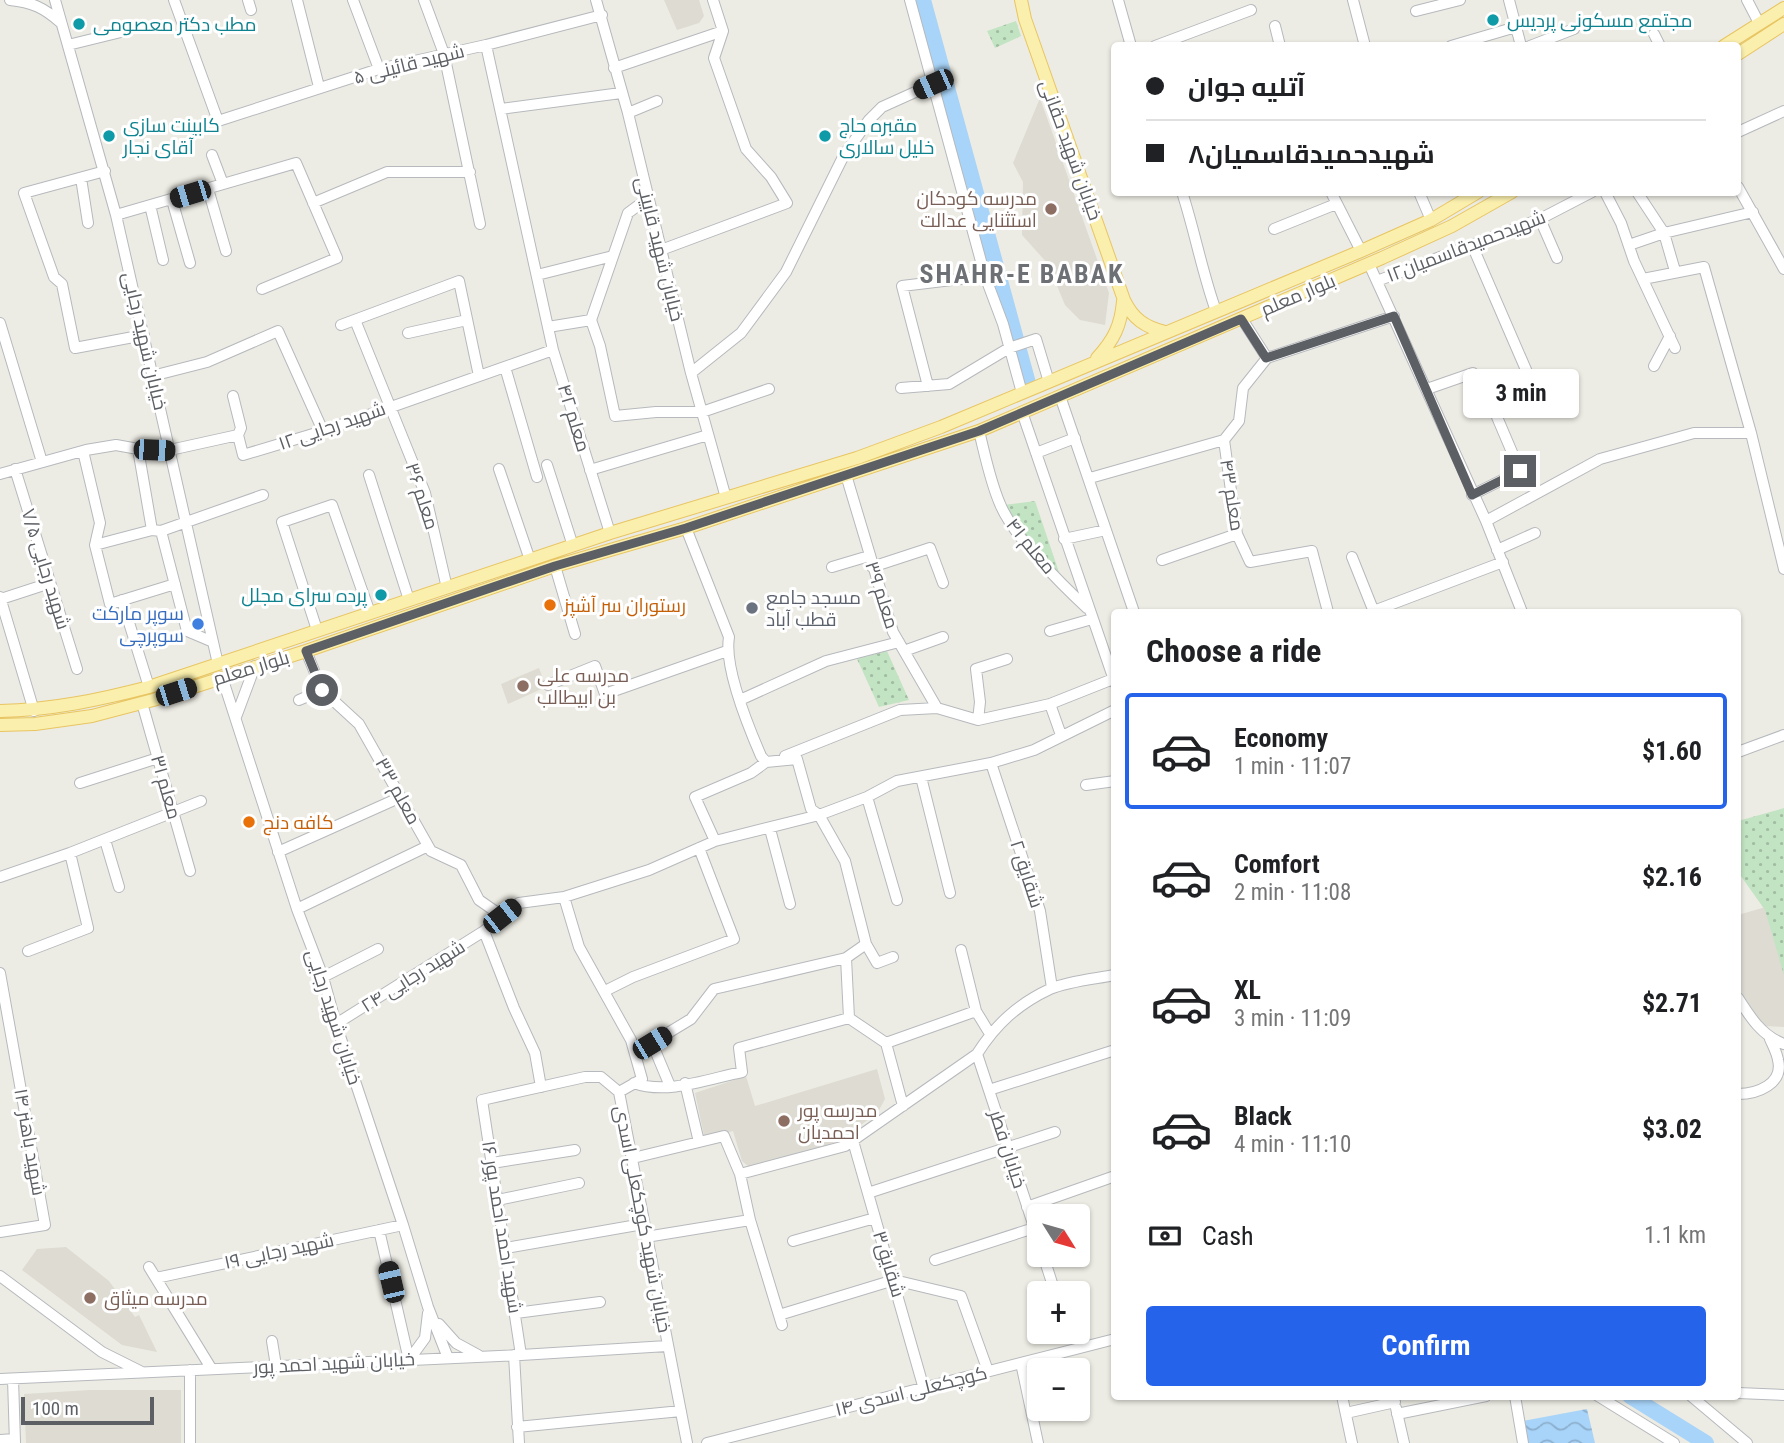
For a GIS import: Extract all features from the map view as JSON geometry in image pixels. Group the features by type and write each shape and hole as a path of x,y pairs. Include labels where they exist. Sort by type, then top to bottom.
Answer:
{"main road":[{"name":"خیابان شهید حقانی","path":"1021,0 1025,19 1124,300"},
{"path":"1730,42 1784,8"},
{"path":"1741,52 1784,24"},
{"name":"بلوار معلم","path":"0,712 89,702 220,670 255,666 555,566 686,528 846,475 859,464 941,427 1431,220 1471,196"},
{"name":"بلوار معلم","path":"0,725 35,724 92,716 142,703 317,631 610,533 726,498 979,431 1369,264 1452,226 1505,196"},
{"path":"1361,251 1369,264"},
{"path":"1124,300 1129,312 1138,321 1165,332"},
{"path":"1094,361 1112,343 1121,322 1124,300"},
{"path":"636,527 643,541"}],"street":[{"name":"خیابان شهید رجایی","path":"55,0 116,215 220,670 297,909 323,977 428,1307 448,1358"},
{"name":"شهید قائینی ۵","path":"174,0 218,121 379,69 602,15"},
{"path":"297,0 319,88"},
{"path":"353,0 379,69"},
{"path":"438,0 425,3 444,54 480,224"},
{"name":"خیابان شهید قایینی","path":"596,0 628,113 691,373 726,498"},
{"path":"661,250 787,203 771,177 746,149 714,58 723,31 713,0"},
{"path":"910,0 985,276 1022,393"},
{"path":"1118,0 1130,42"},
{"path":"1353,0 1364,42"},
{"path":"1416,11 1460,0"},
{"path":"1509,0 1520,42"},
{"path":"1747,0 1759,23"},
{"path":"0,1 26,1 44,8 60,22"},
{"path":"1165,42 1251,10"},
{"path":"1275,26 1279,42"},
{"path":"1465,42 1516,27"},
{"path":"1540,42 1574,29"},
{"path":"68,45 125,31"},
{"path":"614,68 723,31"},
{"path":"1654,34 1658,42"},
{"name":"معلم ۴۲","path":"486,45 553,351 610,533"},
{"path":"691,373 741,333 786,272 844,155 869,120 882,107 933,84"},
{"path":"501,109 621,93"},
{"path":"628,113 657,101"},
{"path":"1741,131 1784,111"},
{"path":"212,155 223,184"},
{"path":"116,215 296,163 338,258 262,289"},
{"path":"105,171 24,193 54,277 62,284 75,348 144,335"},
{"path":"313,203 387,172 470,172"},
{"path":"80,178 88,223"},
{"path":"208,189 226,251"},
{"path":"1741,192 1784,269"},
{"path":"1183,196 1195,233 1203,273 1216,311"},
{"path":"1333,196 1361,251"},
{"path":"1421,196 1431,220"},
{"name":"شهیدحمیدقاسمیان۱۲","path":"1377,281 1540,219 1584,196"},
{"path":"1607,196 1675,348"},
{"path":"1640,196 1664,233 1675,271"},
{"path":"647,199 628,212 592,320 615,416 656,412 702,412 769,389"},
{"path":"172,200 190,263"},
{"path":"1274,229 1336,204"},
{"path":"150,205 163,260"},
{"path":"1629,245 1664,233 1753,212"},
{"path":"1540,219 1557,258"},
{"path":"1472,245 1530,379"},
{"path":"537,275 613,256"},
{"path":"1369,264 1486,521 1521,609"},
{"path":"1643,279 1704,267 1751,433 1784,569"},
{"path":"928,386 902,286 985,276"},
{"path":"341,325 459,281 479,376"},
{"path":"1241,319 1266,358 1394,316"},
{"name":"معلم ۳۶","path":"355,320 425,493 447,588"},
{"path":"408,333 467,320"},
{"path":"548,327 592,320"},
{"path":"0,323 42,462"},
{"path":"152,376 207,362 278,331 323,431"},
{"path":"1654,366 1670,336"},
{"path":"901,388 949,384 1009,348 1036,339 1049,382"},
{"path":"537,477 505,367 553,351"},
{"name":"معلم ۴۳","path":"1266,358 1243,388 1239,421 1224,440 1237,534 1250,562 1312,551 1327,609"},
{"name":"شهید رجایی ۱۲","path":"238,436 243,455 323,431 505,367"},
{"path":"1427,389 1473,373"},
{"path":"0,474 83,451 116,445 170,450 238,436 241,428 233,396"},
{"path":"1060,396 1133,609"},
{"path":"1022,412 1068,538 1090,615 1111,673"},
{"path":"1472,495 1520,471 1497,417"},
{"name":"معلم ۴۱","path":"979,431 1000,505 1012,525 1090,615"},
{"path":"1486,521 1600,459 1694,433 1751,433"},
{"path":"590,470 708,435"},
{"path":"1036,453 1075,438"},
{"path":"1090,478 1224,440"},
{"path":"138,449 157,530 187,631 213,642"},
{"path":"83,451 100,523 96,545 110,604 175,584"},
{"path":"547,465 573,546"},
{"name":"شهید رجایی ۷/۵","path":"15,468 76,669"},
{"path":"499,469 530,560"},
{"path":"369,475 409,600"},
{"name":"معلم ۳۹","path":"846,475 893,632 937,708"},
{"path":"96,545 185,523 263,495"},
{"path":"317,631 282,522 332,505 370,613"},
{"path":"686,528 729,637 727,651 740,700 756,745 767,763"},
{"path":"1068,538 1106,530"},
{"path":"1497,550 1535,533"},
{"path":"1162,560 1237,534"},
{"path":"832,567 930,548 943,583"},
{"path":"1352,557 1372,609"},
{"path":"1381,609 1503,562"},
{"path":"555,566 575,634"},
{"path":"34,710 0,598 50,583"},
{"path":"122,600 149,687"},
{"path":"1050,631 1090,615"},
{"path":"740,700 826,661 943,637"},
{"name":"معلم ۳۳","path":"306,651 322,690 359,724 431,851 461,865 479,900 502,916"},
{"path":"548,685 595,666 605,694 727,651"},
{"path":"978,720 980,702 976,668 1007,659"},
{"path":"236,717 255,666"},
{"path":"715,841 695,797 751,773 767,763 900,710 937,708 978,720 1050,704 1111,682"},
{"path":"299,700 322,690"},
{"name":"معلم ۳۱","path":"142,703 190,871"},
{"path":"1050,704 1061,735"},
{"name":"شهید رجایی ۲۴","path":"336,1024 484,931 520,903 564,897 649,870 715,841 819,815 867,797 897,781 991,763 1034,750 1111,712"},
{"path":"1741,751 1784,735"},
{"path":"80,783 158,758"},
{"path":"767,763 797,759 811,809 819,815 845,861 866,944 877,963 893,957"},
{"name":"شقایق ۲","path":"991,763 1040,911 1052,988"},
{"path":"921,777 950,893"},
{"path":"1086,785 1111,781"},
{"path":"278,852 401,797"},
{"path":"867,797 897,900"},
{"path":"0,877 105,840 201,801"},
{"path":"770,829 790,904"},
{"path":"105,840 119,887"},
{"path":"297,909 428,846"},
{"path":"605,991 633,977 734,939 699,848"},
{"path":"27,951 88,928 70,853"},
{"name":"خیابان شهید کوچکعلی اسدی","path":"564,897 579,947 631,1040 642,1079 619,1092 687,1443"},
{"path":"484,931 534,1054 541,1087 585,1077 601,1077 619,1092"},
{"path":"635,1053 691,1019 714,989 846,958 866,944"},
{"path":"323,977 378,949"},
{"path":"961,950 976,1011 990,1034"},
{"path":"846,958 849,1018"},
{"name":"شهید باهنر ۱۴","path":"0,973 45,1225 0,1232"},
{"path":"740,1174 849,1143 977,1054 1008,1014 1052,988 1111,976"},
{"path":"1741,1003 1752,1020 1770,1039 1779,1063 1775,1079 1764,1090 1741,1094"},
{"path":"886,1043 976,1011"},
{"path":"634,1083 648,1088 670,1086 742,1072 739,1048 849,1018 886,1043 903,1105"},
{"path":"1770,1039 1784,1044"},
{"path":"652,1043 670,1086"},
{"path":"989,1090 1111,1051"},
{"name":"خیابان فطر","path":"977,1054 1027,1207"},
{"path":"685,1083 699,1142"},
{"name":"شهید احمد احمد پور ۱۶","path":"519,1443 516,1313 482,1100 541,1087"},
{"path":"868,1193 1055,1132"},
{"path":"633,1158 724,1136 740,1174 750,1220 780,1320 894,1280 961,1296 988,1371"},
{"name":"شقایق۳","path":"849,1143 868,1193 924,1388"},
{"path":"492,1163 575,1150"},
{"path":"1036,1204 1111,1178"},
{"path":"498,1200 579,1183"},
{"path":"793,1241 875,1218"},
{"path":"646,1237 750,1220"},
{"path":"506,1248 643,1224"},
{"name":"شهید رجایی ۱۹","path":"156,1278 403,1225"},
{"path":"379,1230 409,1360"},
{"path":"935,1260 1027,1230"},
{"path":"149,1267 211,1368"},
{"path":"0,1278 102,1352 142,1372"},
{"path":"516,1313 600,1302"},
{"path":"409,1360 425,1338 428,1307"},
{"path":"428,1307 448,1336 481,1356"},
{"name":"کوچکعلی اسدی ۱۴","path":"707,1443 1111,1340"},
{"path":"271,1341 276,1366"},
{"name":"خیابان شهید احمد پور","path":"5,1379 667,1346"},
{"path":"1021,1363 1038,1443"},
{"path":"0,1366 5,1379 15,1441 0,1440"},
{"path":"190,1370 190,1443"},
{"path":"1741,1393 1784,1395"},
{"path":"1343,1400 1352,1443"},
{"path":"1346,1413 1392,1400"},
{"path":"1395,1400 1404,1443"},
{"path":"1397,1414 1466,1400"},
{"path":"1517,1400 1523,1443"},
{"path":"1604,1400 1674,1443"},
{"path":"1696,1400 1747,1443"},
{"path":"517,1427 681,1410"}],"shaded area":[{"path":"664,0 699,0 704,16 699,23 677,30"},
{"name":"مدرسه کودکان استثنایی عدالت","path":"1040,98 1109,293 1105,325 1080,320 1065,305 1048,264 1022,235 1023,182 1013,163"},
{"name":"مدرسه علی بن ابیطالب","path":"539,668 546,687 508,704 501,684"},
{"path":"1769,906 1784,958 1784,1027 1763,1026 1741,994 1741,914"},
{"name":"مدرسه پور احمدیان","path":"877,1069 885,1099 878,1112 841,1140 754,1171 742,1161 733,1131 705,1140 695,1093 746,1076 755,1106"},
{"name":"مدرسه میثاق","path":"66,1247 109,1281 135,1317 139,1315 157,1352 122,1345 22,1270 37,1249"},
{"path":"90,1390 181,1390 181,1443 26,1443 24,1394"}],"green space":[{"path":"1016,21 1021,36 995,48 987,31"},
{"path":"1035,501 1064,587 995,506"},
{"path":"887,651 909,700 879,707 857,659"},
{"path":"1784,808 1784,975 1765,910 1741,876 1741,820"}],"water":[{"path":"1587,1409 1595,1443 1527,1443 1522,1421"}],"waterway":[{"path":"923,0 1028,383"},
{"path":"1636,1400 1706,1443"}],"place":[{"name":"مجتمع مسکونی پردیس","path":"1493,20"},
{"name":"مطب دکتر معصومی","path":"79,24"},
{"name":"کابینت سازی آقای نجار","path":"109,136"},
{"name":"مقبره حاج خلیل سالاری","path":"825,136"},
{"name":"مدرسه کودکان استثنایی عدالت","path":"1051,209"},
{"name":"پرده سرای مجلل","path":"381,595"},
{"name":"رستوران سر آشپز","path":"550,605"},
{"name":"مسجد جامع قطب آباد","path":"752,608"},
{"name":"سوپر مارکت سوپرچی","path":"198,624"},
{"name":"مدرسه علی بن ابیطالب","path":"523,686"},
{"name":"کافه دنج","path":"249,822"},
{"name":"مدرسه پور احمدیان","path":"784,1121"},
{"name":"مدرسه میثاق","path":"90,1298"}],"district":[{"name":"SHAHR-E BABAK","path":"1022,274"}],"route":[{"path":"322,690 306,651 555,566 686,528 979,431 1241,319 1266,358 1394,316 1472,495 1520,471"}]}
